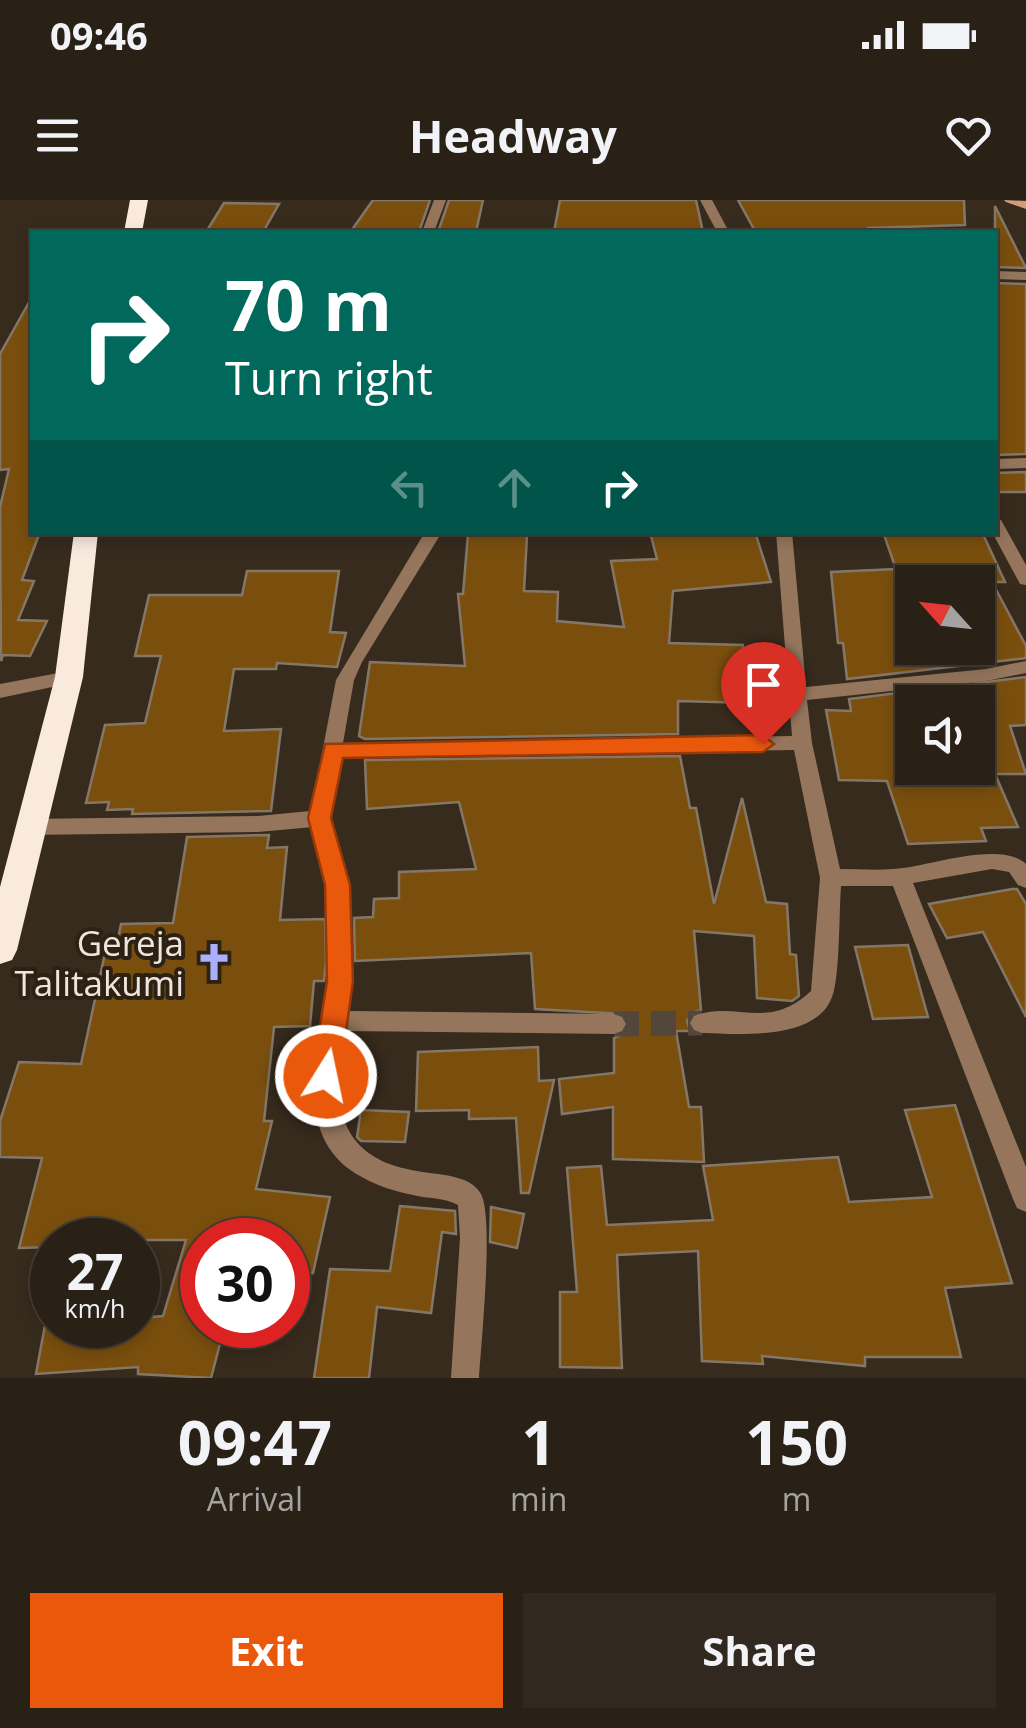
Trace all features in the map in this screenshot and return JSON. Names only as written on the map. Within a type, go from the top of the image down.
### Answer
[{"type":"highway","points":[[132,230],[139,200]]},
{"type":"highway","points":[[0,950],[6,888],[28,827],[69,678],[86,535]]},
{"type":"street","points":[[429,230],[440,200]]},
{"type":"street","points":[[706,200],[722,230]]},
{"type":"street","points":[[1010,200],[1026,204]]},
{"type":"street","points":[[998,276],[1026,276]]},
{"type":"street","points":[[998,464],[1026,463]]},
{"type":"street","points":[[998,529],[1026,580]]},
{"type":"street","points":[[432,535],[353,662],[346,680],[320,818],[338,885],[340,981],[324,1098],[328,1127],[357,1160],[411,1183],[460,1190],[470,1199],[473,1238],[465,1378]]},
{"type":"street","points":[[702,1024],[789,1023],[822,994],[831,878],[802,743],[784,535]]},
{"type":"street","points":[[797,694],[1026,668]]},
{"type":"street","points":[[0,690],[69,678]]},
{"type":"street","points":[[333,750],[802,743]]},
{"type":"street","points":[[28,827],[258,824],[320,818]]},
{"type":"street","points":[[831,878],[900,877],[992,861],[1015,865],[1026,879]]},
{"type":"street","points":[[900,877],[1026,1199]]},
{"type":"street","points":[[336,1021],[614,1024]]},
{"type":"building","points":[[373,200],[430,200],[420,230],[352,230]]},
{"type":"building","points":[[449,200],[483,200],[476,230],[439,230]]},
{"type":"building","points":[[560,200],[696,200],[703,230],[554,230]]},
{"type":"building","points":[[738,200],[964,200],[965,225],[754,230]]},
{"type":"building","points":[[224,203],[279,204],[264,230],[207,230]]},
{"type":"building","points":[[995,206],[1026,268],[998,267]]},
{"type":"building","points":[[998,283],[1026,284],[1026,454],[998,455]]},
{"type":"building","points":[[30,301],[30,535],[39,535],[22,580],[34,581],[18,620],[47,621],[30,656],[3,655],[1,661],[0,507],[9,469],[0,470],[0,354]]},
{"type":"building","points":[[1026,472],[1026,492],[998,492],[998,473]]},
{"type":"building","points":[[468,535],[527,536],[524,591],[558,592],[557,621],[624,627],[611,561],[657,559],[651,535],[756,535],[771,582],[673,591],[669,643],[743,645],[749,703],[678,701],[678,734],[365,739],[359,736],[370,662],[465,666],[458,594],[463,594]]},
{"type":"building","points":[[884,535],[983,535],[1005,582],[995,582],[995,565],[895,566]]},
{"type":"building","points":[[895,569],[895,665],[966,665],[847,679],[843,643],[838,643],[831,572]]},
{"type":"building","points":[[247,571],[339,571],[330,632],[346,633],[337,667],[277,663],[276,669],[234,669],[224,731],[281,729],[271,811],[132,814],[133,809],[107,810],[109,802],[86,803],[105,725],[145,723],[161,656],[135,656],[149,595],[242,595]]},
{"type":"building","points":[[995,588],[1026,646],[1026,658],[995,662]]},
{"type":"building","points":[[1026,677],[1026,725],[1010,726],[1026,774],[995,774],[995,685],[962,685]]},
{"type":"building","points":[[895,693],[895,785],[995,785],[995,774],[1018,827],[981,828],[986,841],[908,844],[887,781],[839,780],[826,710],[851,711],[849,699]]},
{"type":"building","points":[[680,756],[690,808],[696,808],[714,904],[742,798],[766,902],[787,904],[790,954],[796,955],[799,996],[792,1001],[757,998],[754,936],[694,931],[701,1010],[693,1012],[687,1021],[690,1031],[676,1031],[689,1107],[701,1107],[704,1162],[613,1159],[613,1107],[562,1114],[559,1079],[614,1073],[614,1038],[629,1026],[623,1014],[535,1009],[531,953],[355,961],[354,918],[373,917],[374,899],[399,898],[399,872],[476,869],[459,802],[367,809],[365,760]]},
{"type":"building","points":[[269,835],[267,848],[287,847],[280,920],[325,919],[324,981],[314,981],[310,1026],[274,1027],[264,1121],[272,1121],[256,1189],[330,1197],[313,1273],[310,1218],[180,1218],[180,1240],[160,1240],[160,1218],[30,1218],[30,1248],[19,1248],[42,1158],[0,1157],[0,1121],[19,1062],[81,1064],[107,944],[117,944],[121,924],[173,923],[187,837]]},
{"type":"building","points":[[1017,889],[1026,904],[1026,1017],[983,932],[947,938],[929,904]]},
{"type":"building","points":[[908,945],[928,1017],[873,1019],[855,947]]},
{"type":"building","points":[[538,1047],[539,1081],[554,1080],[529,1193],[521,1193],[516,1118],[469,1119],[469,1110],[416,1111],[418,1052]]},
{"type":"building","points":[[955,1105],[1012,1283],[945,1288],[961,1357],[865,1357],[865,1366],[762,1356],[763,1364],[702,1361],[698,1251],[617,1255],[622,1368],[560,1367],[560,1292],[577,1292],[567,1168],[601,1166],[607,1225],[713,1220],[703,1166],[838,1157],[849,1202],[932,1197],[905,1110]]},
{"type":"building","points":[[361,1110],[409,1112],[405,1142],[361,1141],[357,1137]]},
{"type":"building","points":[[400,1206],[455,1211],[456,1234],[442,1232],[431,1313],[377,1307],[369,1378],[314,1378],[330,1269],[390,1271]]},
{"type":"building","points":[[491,1207],[524,1214],[517,1248],[490,1242]]},
{"type":"building","points":[[180,1260],[180,1348],[219,1348],[211,1378],[138,1374],[138,1367],[36,1374],[41,1348],[160,1348],[163,1316]]},
{"type":"tunnel","points":[[614,1024],[702,1023]]},
{"type":"place","name":"Gereja Talitakumi","points":[[214,962]]},
{"type":"route","points":[[326,1076],[340,981],[338,885],[320,818],[333,750],[763,744]]}]
